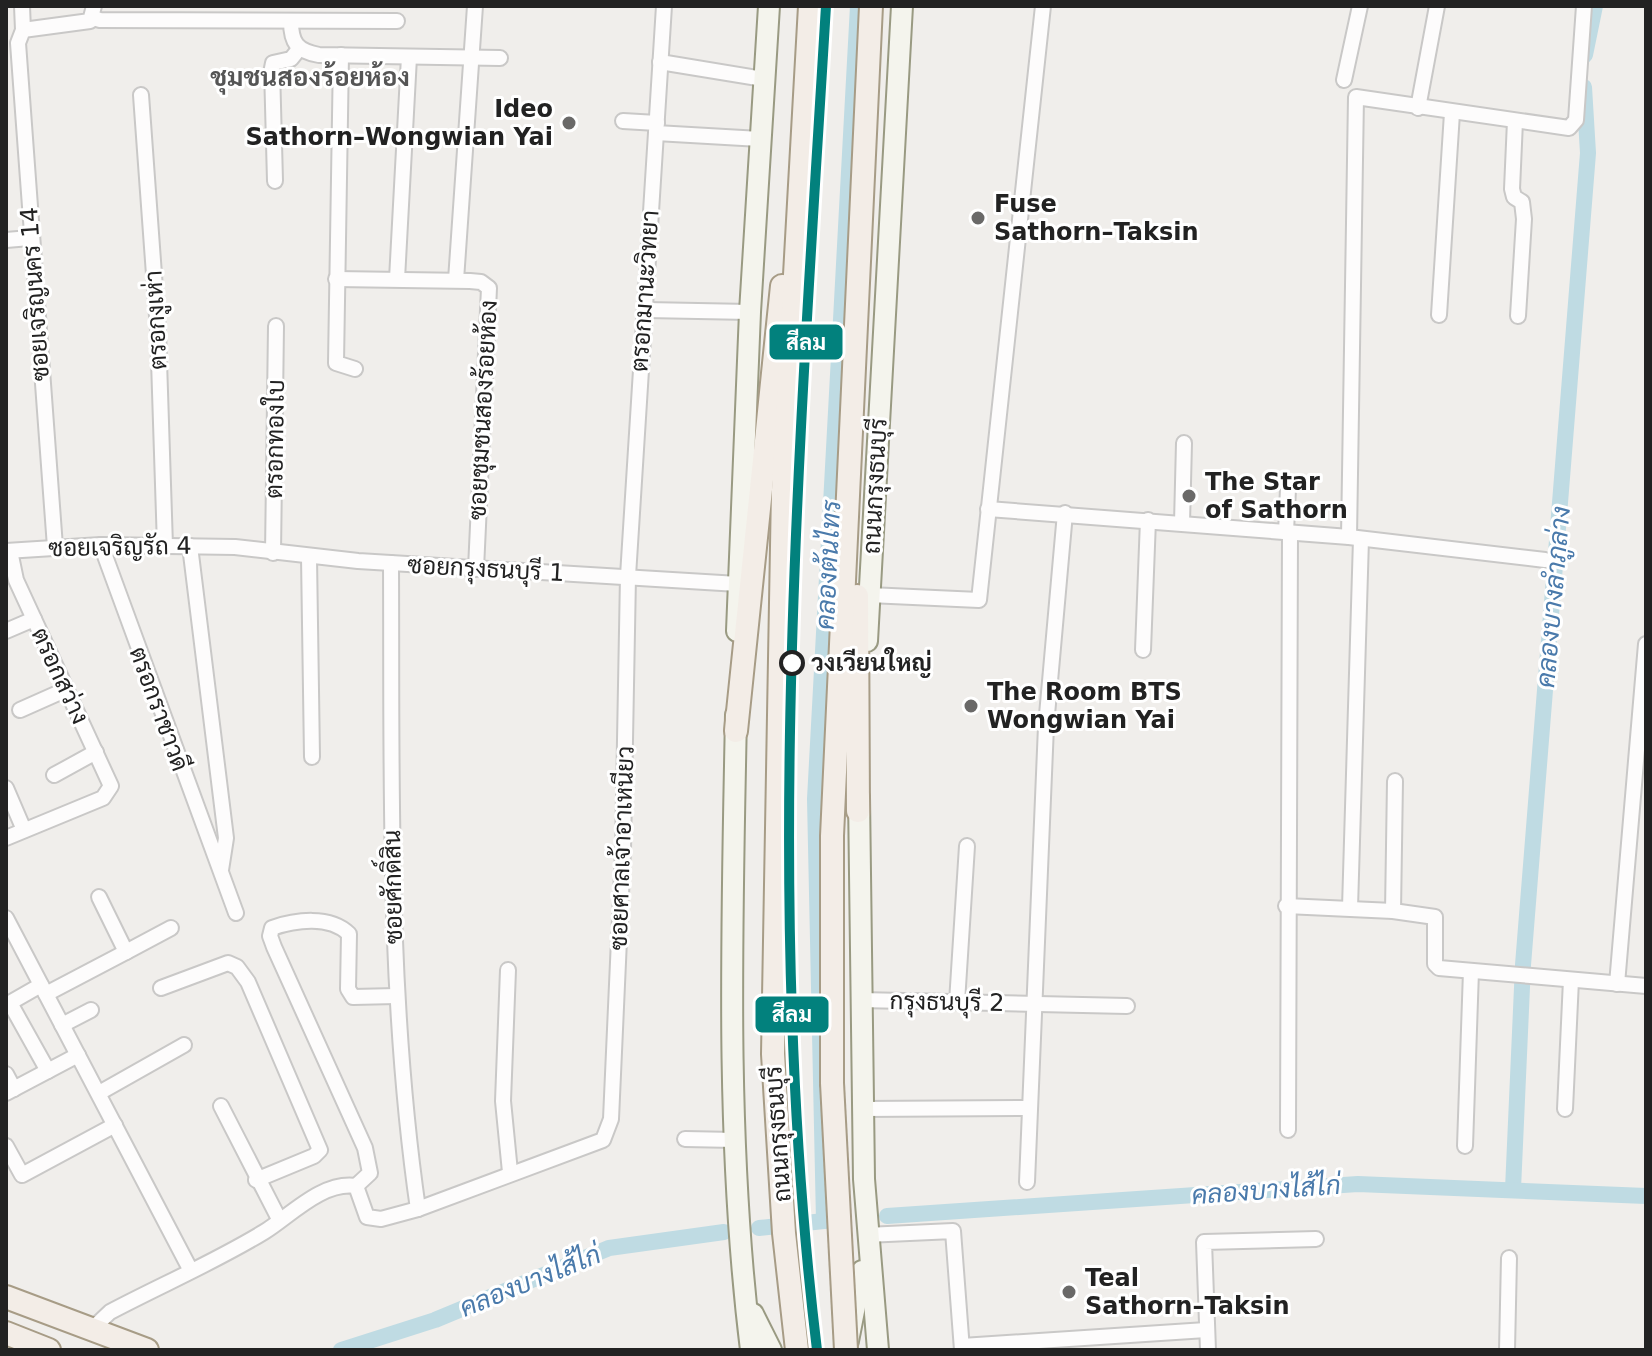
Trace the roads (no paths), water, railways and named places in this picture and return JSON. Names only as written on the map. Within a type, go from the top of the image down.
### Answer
[{"type":"main road","name":"ถนนกรุงธนบุรี","points":[[751,1350],[741,1275],[731,921],[738,584],[750,312],[769,6]]},
{"type":"main road","name":"ถนนกรุงธนบุรี","points":[[797,1350],[784,1233],[773,1054],[783,490],[810,6]]},
{"type":"main road","name":"ถนนกรุงธนบุรี","points":[[844,1350],[832,1083],[832,836],[871,6]]},
{"type":"main road","points":[[868,54],[877,6]]},
{"type":"main road","name":"ถนนกรุงธนบุรี","points":[[878,1350],[866,1235],[858,811],[902,6]]},
{"type":"main road","points":[[736,731],[774,338],[800,191]]},
{"type":"main road","points":[[852,399],[857,494],[858,811]]},
{"type":"main road","points":[[844,1350],[856,1313],[866,1235]]},
{"type":"main road","points":[[741,1275],[758,1328],[771,1350]]},
{"type":"main road","points":[[6,1297],[147,1350]]},
{"type":"main road","points":[[8,1338],[49,1350]]},
{"type":"street","name":"ซอยเจริญนคร 14","points":[[22,6],[16,35],[55,547]]},
{"type":"street","name":"ซอยชุมชนสองร้อยห้อง","points":[[456,280],[475,6]]},
{"type":"street","name":"ตรอกมานะวิทยา","points":[[628,576],[664,6]]},
{"type":"street","points":[[869,595],[978,602],[1043,6]]},
{"type":"street","points":[[1344,80],[1360,6]]},
{"type":"street","points":[[1418,108],[1437,6]]},
{"type":"street","points":[[1350,908],[1356,97],[1569,128],[1576,120],[1584,6]]},
{"type":"street","points":[[16,35],[81,23],[94,12],[242,13],[291,21],[329,13],[380,13],[397,21]]},
{"type":"street","points":[[291,21],[291,33],[299,49],[319,55],[500,58]]},
{"type":"street","points":[[275,181],[272,68],[273,63],[291,59],[299,49]]},
{"type":"street","points":[[341,55],[336,363],[355,369]]},
{"type":"street","points":[[397,279],[409,57]]},
{"type":"street","points":[[660,62],[764,79]]},
{"type":"street","name":"ตรอกงูเห่า","points":[[141,95],[158,330],[165,546]]},
{"type":"street","points":[[1439,315],[1452,113]]},
{"type":"street","points":[[1515,121],[1512,189],[1514,197],[1522,202],[1524,219],[1518,316]]},
{"type":"street","points":[[629,127],[760,139]]},
{"type":"street","points":[[6,240],[30,238]]},
{"type":"street","name":"ซอยชุมชนสองร้อยห้อง","points":[[336,279],[456,280],[481,282],[489,288],[476,569]]},
{"type":"street","points":[[646,310],[750,312]]},
{"type":"street","name":"ตรอกทองใบ","points":[[273,553],[276,326]]},
{"type":"street","points":[[1182,523],[1184,443]]},
{"type":"street","points":[[1288,489],[1288,1130]]},
{"type":"street","points":[[988,509],[1355,538],[1545,560]]},
{"type":"street","points":[[1027,1182],[1046,726],[1065,513]]},
{"type":"street","points":[[1143,650],[1148,520]]},
{"type":"street","name":"ซอยเจริญรัถ 4","points":[[8,551],[101,545],[235,547]]},
{"type":"street","name":"ตรอกราชาวดี","points":[[101,545],[207,841],[236,913]]},
{"type":"street","name":"ตรอกราชาวดี","points":[[190,546],[226,838],[221,870]]},
{"type":"street","name":"ซอยกรุงธนบุรี 1","points":[[235,547],[309,557],[738,584]]},
{"type":"street","name":"ตรอกสว่าง","points":[[8,551],[16,580],[65,690],[110,778],[111,786],[103,798],[24,830]]},
{"type":"street","points":[[309,557],[312,757]]},
{"type":"street","name":"ซอยศักดิ์สิน","points":[[391,563],[393,940],[408,1137],[418,1209]]},
{"type":"street","name":"ซอยศาลเจ้าอาเหนียว","points":[[510,1172],[598,1144],[603,1140],[611,1119],[623,850],[628,576]]},
{"type":"street","points":[[6,631],[34,619]]},
{"type":"street","points":[[1617,984],[1646,644]]},
{"type":"street","points":[[20,710],[65,690]]},
{"type":"street","points":[[54,775],[96,752]]},
{"type":"street","points":[[1393,911],[1395,781]]},
{"type":"street","points":[[6,788],[24,830],[6,838]]},
{"type":"street","points":[[957,1002],[967,846]]},
{"type":"street","points":[[99,897],[126,952]]},
{"type":"street","points":[[1286,906],[1393,911],[1435,917],[1436,967],[1646,986]]},
{"type":"street","points":[[6,918],[190,1269]]},
{"type":"street","points":[[92,1329],[110,1312],[267,1231],[279,1219],[343,1185],[356,1186],[370,1173],[365,1148],[274,947],[272,928],[312,921],[342,926],[349,934],[348,989],[353,997],[396,996]]},
{"type":"street","points":[[48,1071],[8,1004],[126,952],[171,928]]},
{"type":"street","points":[[161,988],[228,963],[237,967],[248,982],[320,1150],[314,1156],[256,1180]]},
{"type":"street","points":[[356,1186],[367,1217],[381,1219],[418,1209],[510,1172],[503,1101],[508,970]]},
{"type":"street","points":[[1465,1146],[1471,971]]},
{"type":"street","points":[[1565,1109],[1571,980]]},
{"type":"street","name":"กรุงธนบุรี 2","points":[[860,1000],[1127,1006]]},
{"type":"street","points":[[62,1025],[91,1010]]},
{"type":"street","points":[[99,1093],[184,1045]]},
{"type":"street","points":[[6,1074],[10,1091],[78,1055]]},
{"type":"street","points":[[221,1106],[256,1180],[279,1219]]},
{"type":"street","points":[[862,1109],[1029,1108]]},
{"type":"street","points":[[6,1146],[22,1175],[115,1125]]},
{"type":"street","points":[[685,1139],[735,1140]]},
{"type":"street","points":[[866,1235],[953,1231],[962,1348],[1206,1330]]},
{"type":"street","points":[[1208,1350],[1204,1242],[1316,1239]]},
{"type":"street","points":[[1507,1350],[1509,1258]]},
{"type":"waterway","name":"คลองต้นไทร","points":[[824,1221],[815,799],[858,6]]},
{"type":"waterway","name":"คลองบางลำภูล่าง","points":[[1585,55],[1595,6]]},
{"type":"waterway","name":"คลองบางลำภูล่าง","points":[[1513,1189],[1523,965],[1588,153],[1584,87]]},
{"type":"waterway","name":"คลองบางไส้ไก่","points":[[887,1216],[1358,1184],[1646,1196]]},
{"type":"waterway","name":"คลองบางไส้ไก่","points":[[759,1228],[833,1220]]},
{"type":"waterway","name":"คลองบางไส้ไก่","points":[[341,1350],[435,1320],[609,1248],[724,1232]]},
{"type":"place","name":"Ideo Sathorn–Wongwian Yai","points":[[569,123]]},
{"type":"place","name":"Fuse Sathorn–Taksin","points":[[978,218]]},
{"type":"place","name":"The Star of Sathorn","points":[[1189,496]]},
{"type":"place","name":"วงเวียนใหญ่","points":[[792,663]]},
{"type":"place","name":"The Room BTS Wongwian Yai","points":[[971,706]]},
{"type":"place","name":"Teal Sathorn–Taksin","points":[[1069,1292]]},
{"type":"district","name":"ชุมชนสองร้อยห้อง","points":[[310,77]]}]
